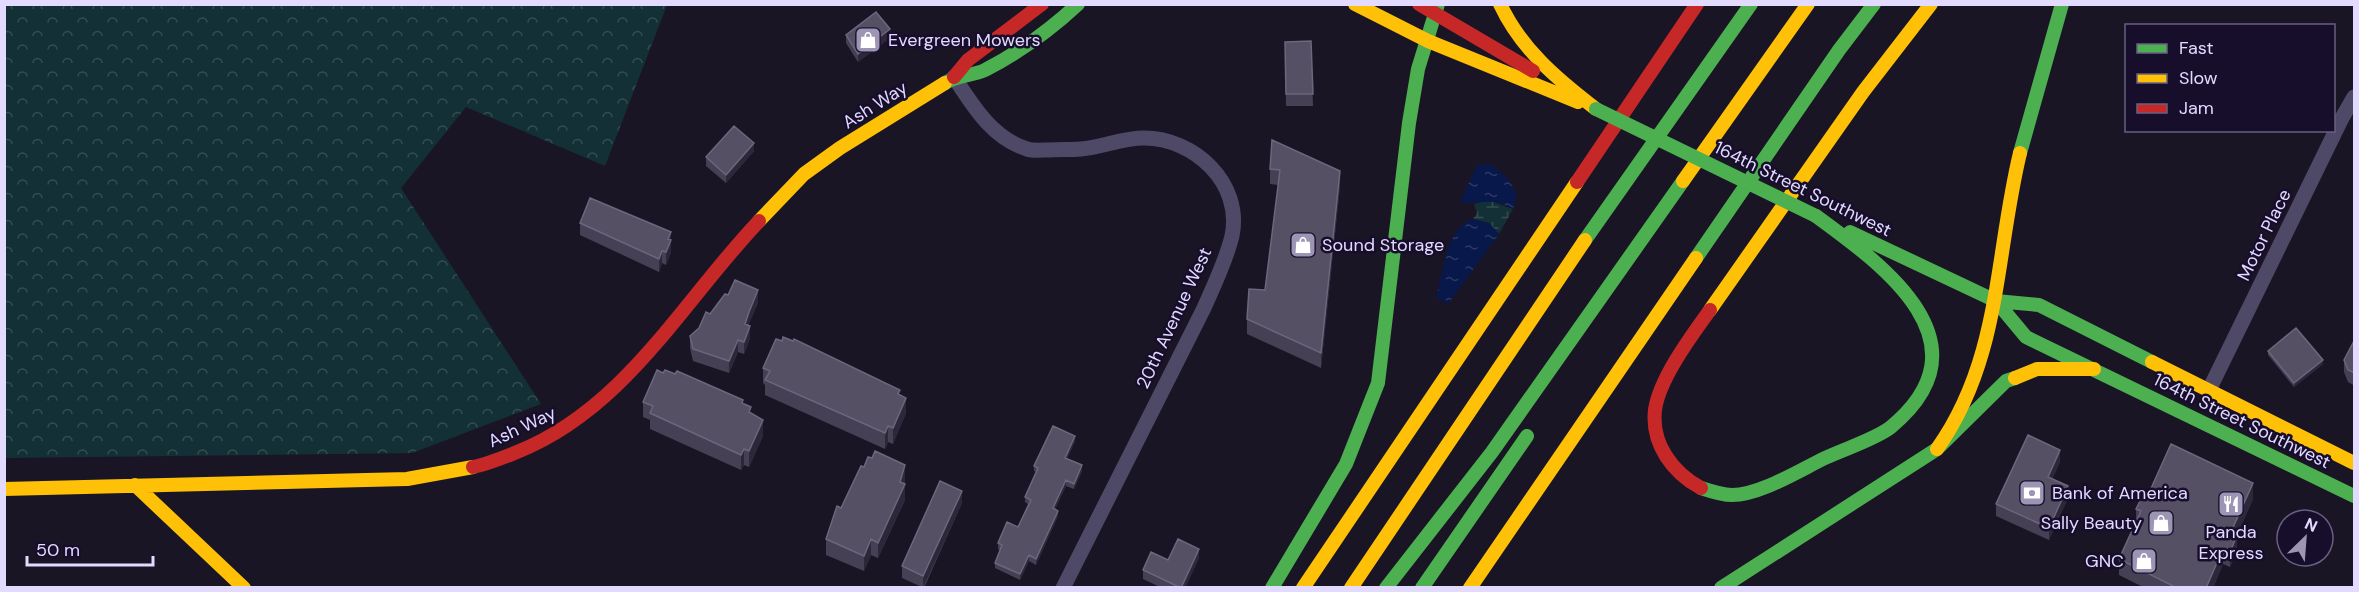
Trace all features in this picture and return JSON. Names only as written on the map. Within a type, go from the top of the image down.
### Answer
[{"type":"main road","name":"Ash Way","points":[[4,489],[407,480],[484,465],[540,443],[577,421],[626,379],[747,234],[804,174],[840,148],[954,77],[968,60],[1042,4]]},
{"type":"main road","name":"Ash Way","points":[[954,77],[983,71],[1060,21],[1078,4]]},
{"type":"main road","name":"164th Street Southwest","points":[[1355,4],[1428,40],[1596,109],[1996,301],[2039,305],[2355,463]]},
{"type":"main road","name":"164th Street Southwest","points":[[1419,4],[1437,9],[1596,109]]},
{"type":"main road","points":[[1500,4],[1511,26],[1538,60],[1596,109]]},
{"type":"main road","points":[[1302,588],[1697,4]]},
{"type":"main road","points":[[1351,588],[1579,249],[1751,4]]},
{"type":"main road","points":[[1386,588],[1492,452],[1808,4]]},
{"type":"main road","points":[[1791,53],[1824,4]]},
{"type":"main road","points":[[1470,588],[1839,50],[1874,4]]},
{"type":"main road","points":[[1816,216],[1860,248],[1912,296],[1927,322],[1932,340],[1932,363],[1925,388],[1907,414],[1890,428],[1764,487],[1733,495],[1701,489],[1687,481],[1664,456],[1655,425],[1659,394],[1693,334],[1849,111],[1931,4]]},
{"type":"main road","points":[[1937,449],[1955,426],[1988,341],[1996,301],[2005,221],[2035,95],[2062,4]]},
{"type":"main road","points":[[1272,588],[1351,458],[1367,422],[1375,393],[1409,123],[1418,69],[1437,9]]},
{"type":"main road","points":[[1704,180],[1724,150]]},
{"type":"main road","name":"164th Street Southwest","points":[[1996,301],[2026,337],[2355,496]]},
{"type":"main road","points":[[1721,588],[1937,449],[2006,381],[2037,369],[2094,369]]},
{"type":"main road","points":[[1422,588],[1536,423]]},
{"type":"main road","points":[[135,485],[244,588]]},
{"type":"street","name":"20th Avenue West","points":[[954,77],[977,112],[1001,137],[1028,150],[1080,149],[1143,138],[1171,141],[1193,150],[1210,164],[1225,189],[1233,213],[1232,234],[1216,281],[1063,588]]},
{"type":"street","name":"Motor Place","points":[[2209,390],[2342,118],[2355,97]]},
{"type":"green space","points":[[4,5],[667,5],[605,166],[466,107],[401,188],[541,404],[412,453],[5,458]]},
{"type":"green space","points":[[1488,200],[1513,209],[1499,234],[1489,223],[1473,219],[1477,213],[1474,204]]},
{"type":"water","points":[[1491,164],[1508,179],[1517,194],[1513,209],[1492,202],[1460,202],[1477,165]]},
{"type":"water","points":[[1473,219],[1489,223],[1499,234],[1448,304],[1436,298],[1447,252],[1457,231]]},
{"type":"building","name":"Evergreen Mowers","points":[[876,12],[890,29],[858,54],[846,35]]},
{"type":"building","points":[[1311,41],[1313,94],[1286,94],[1285,42]]},
{"type":"building","points":[[734,126],[754,143],[726,175],[706,157]]},
{"type":"building","name":"Sound Storage","points":[[1272,140],[1340,171],[1321,353],[1247,319],[1249,289],[1265,290],[1280,170],[1270,169]]},
{"type":"building","points":[[590,198],[671,232],[668,239],[671,240],[666,252],[662,251],[659,259],[580,223]]},
{"type":"building","points":[[735,280],[758,290],[745,324],[750,326],[744,342],[738,340],[729,361],[693,349],[690,336],[699,328],[706,312],[710,314],[725,294],[728,295]]},
{"type":"building","points":[[2296,328],[2323,360],[2294,383],[2268,351]]},
{"type":"building","points":[[783,337],[793,341],[794,339],[900,390],[898,394],[906,398],[893,428],[888,426],[885,433],[765,380],[770,371],[763,368],[776,339],[782,341]]},
{"type":"building","points":[[2355,339],[2355,373],[2348,370],[2344,360]]},
{"type":"building","points":[[657,370],[675,374],[677,371],[743,400],[742,403],[751,407],[749,412],[763,420],[749,451],[744,449],[741,455],[650,413],[653,406],[643,402]]},
{"type":"building","points":[[1053,426],[1075,436],[1065,458],[1082,465],[1074,484],[1066,480],[1053,508],[1058,511],[1036,559],[1029,555],[1020,574],[995,563],[1002,545],[998,543],[1007,522],[1018,527],[1031,500],[1025,497],[1038,468],[1034,466]]},
{"type":"building","name":"Bank of America","points":[[2028,435],[2060,450],[2048,477],[2068,486],[2049,528],[1996,504]]},
{"type":"building","points":[[2171,444],[2253,483],[2231,532],[2237,535],[2230,552],[2223,549],[2206,588],[2177,588],[2119,559],[2141,511],[2136,509],[2144,493],[2148,495]]},
{"type":"building","points":[[875,451],[905,465],[900,482],[905,484],[878,543],[871,539],[864,556],[826,539],[837,506],[841,508],[861,466],[864,467],[868,457],[872,458]]},
{"type":"building","points":[[940,481],[962,491],[923,576],[902,566]]},
{"type":"building","points":[[1178,539],[1199,549],[1181,588],[1143,570],[1151,552],[1168,560]]},
{"type":"traffic: fast","points":[[945,83],[985,70],[1010,56],[1078,4]]},
{"type":"traffic: fast","points":[[1272,588],[1346,464],[1378,383],[1409,123],[1418,69],[1438,4]]},
{"type":"traffic: fast","points":[[1585,240],[1751,4]]},
{"type":"traffic: fast","points":[[1696,258],[1839,50],[1874,4]]},
{"type":"traffic: fast","points":[[2020,153],[2062,4]]},
{"type":"traffic: fast","points":[[1596,109],[1816,216]]},
{"type":"traffic: fast","points":[[1386,588],[1492,452],[1683,181]]},
{"type":"traffic: fast","points":[[1701,488],[1732,495],[1755,491],[1767,486],[1885,431],[1919,396],[1931,366],[1930,337],[1917,310],[1897,283],[1871,259],[1816,216]]},
{"type":"traffic: fast","points":[[1850,232],[1996,301],[2039,305],[2152,362]]},
{"type":"traffic: fast","points":[[1996,301],[2026,337],[2354,496]]},
{"type":"traffic: fast","points":[[1721,588],[1937,449],[2006,381],[2015,378]]},
{"type":"traffic: fast","points":[[1422,588],[1527,436]]},
{"type":"traffic: slow","points":[[1355,4],[1428,41],[1578,102]]},
{"type":"traffic: slow","points":[[1500,4],[1529,49],[1554,74],[1596,109]]},
{"type":"traffic: slow","points":[[1683,181],[1808,4]]},
{"type":"traffic: slow","points":[[1710,310],[1863,92],[1931,4]]},
{"type":"traffic: slow","points":[[759,221],[804,174],[840,148],[945,83]]},
{"type":"traffic: slow","points":[[1937,449],[1958,415],[1985,343],[2020,153]]},
{"type":"traffic: slow","points":[[1303,588],[1577,182]]},
{"type":"traffic: slow","points":[[1351,588],[1585,240]]},
{"type":"traffic: slow","points":[[1470,588],[1696,258]]},
{"type":"traffic: slow","points":[[2152,362],[2354,463]]},
{"type":"traffic: slow","points":[[2015,378],[2037,369],[2094,369]]},
{"type":"traffic: slow","points":[[4,489],[407,479],[473,467]]},
{"type":"traffic: slow","points":[[135,485],[244,588]]},
{"type":"traffic: jam","points":[[954,77],[968,60],[1042,4]]},
{"type":"traffic: jam","points":[[1419,4],[1533,71]]},
{"type":"traffic: jam","points":[[1577,182],[1697,4]]},
{"type":"traffic: jam","points":[[473,467],[517,452],[555,433],[590,409],[650,351],[759,221]]},
{"type":"traffic: jam","points":[[1701,488],[1673,466],[1660,446],[1655,410],[1669,371],[1710,310]]},
{"type":"place","name":"Evergreen Mowers","points":[[868,40]]},
{"type":"place","name":"Sound Storage","points":[[1303,245]]},
{"type":"place","name":"Bank of America","points":[[2032,493]]},
{"type":"place","name":"Panda Express","points":[[2231,504]]},
{"type":"place","name":"Sally Beauty","points":[[2161,523]]},
{"type":"place","name":"GNC","points":[[2144,561]]}]
